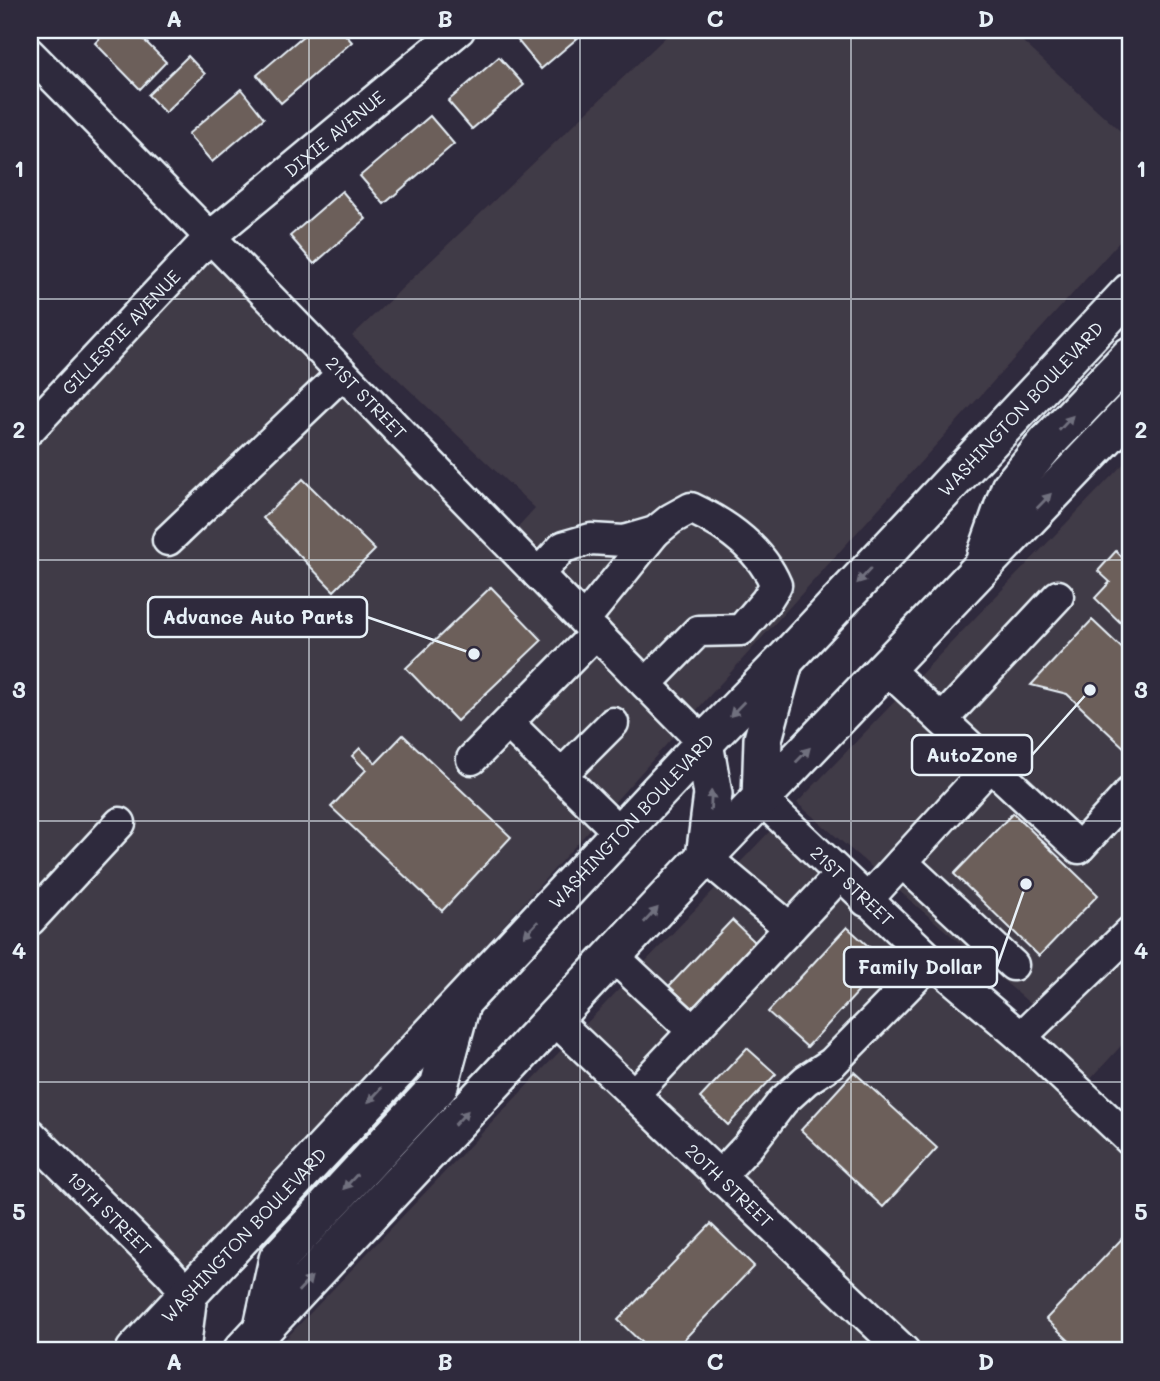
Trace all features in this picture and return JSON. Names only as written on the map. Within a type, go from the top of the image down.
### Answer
[{"type":"main road","name":"WASHINGTON BOULEVARD","points":[[135,1351],[1130,292]]},
{"type":"main road","points":[[984,564],[1010,488],[1046,444],[1130,356]]},
{"type":"main road","points":[[252,1340],[705,857],[1130,412]]},
{"type":"main road","points":[[761,799],[763,739],[784,660]]},
{"type":"main road","points":[[704,743],[713,794],[705,857]]},
{"type":"main road","points":[[252,1340],[278,1259],[439,1086],[461,1004]]},
{"type":"main road","points":[[181,1351],[188,1294]]},
{"type":"street","name":"DIXIE AVENUE","points":[[211,236],[459,30]]},
{"type":"street","name":"21ST STREET","points":[[30,54],[211,236],[342,374],[704,743]]},
{"type":"street","name":"GILLESPIE AVENUE","points":[[30,429],[211,236]]},
{"type":"street","points":[[168,540],[342,374]]},
{"type":"street","points":[[472,759],[508,723],[590,627],[655,532],[691,508],[719,521],[768,566],[776,585],[741,630],[698,631],[646,684]]},
{"type":"street","points":[[538,574],[564,547],[592,539],[624,541],[655,532]]},
{"type":"street","points":[[942,720],[1058,596]]},
{"type":"street","points":[[886,668],[1079,848],[1130,792]]},
{"type":"street","points":[[508,723],[620,833]]},
{"type":"street","points":[[561,775],[613,723]]},
{"type":"street","points":[[866,901],[990,766]]},
{"type":"street","name":"21ST STREET","points":[[761,799],[866,901],[1021,1037],[1130,1140]]},
{"type":"street","points":[[30,920],[120,823]]},
{"type":"street","points":[[705,857],[790,928]]},
{"type":"street","points":[[902,862],[1013,965]]},
{"type":"street","points":[[635,1094],[840,875]]},
{"type":"street","points":[[1021,1037],[1130,932]]},
{"type":"street","points":[[614,957],[694,1031]]},
{"type":"street","points":[[719,1177],[749,1145],[783,1101],[806,1080],[832,1063],[932,961]]},
{"type":"street","name":"20TH STREET","points":[[555,1019],[904,1351]]},
{"type":"street","name":"19TH STREET","points":[[30,1134],[188,1294]]},
{"type":"shaded area","points":[[673,30],[1010,30],[1130,140],[1130,230],[694,713],[515,530],[535,508],[352,336]]},
{"type":"shaded area","points":[[211,256],[332,384],[675,735],[365,1079],[187,1271],[30,1114],[30,450]]},
{"type":"shaded area","points":[[1130,457],[1130,914],[1034,1007],[797,803]]},
{"type":"shaded area","points":[[771,830],[924,973],[1011,1047],[1130,949],[1130,1036],[1088,1082],[1130,1122],[1130,1351],[925,1351],[584,1026]]},
{"type":"shaded area","points":[[564,1047],[709,1187],[883,1351],[274,1351]]},
{"type":"shaded area","points":[[30,1154],[167,1292],[112,1351],[30,1351]]},
{"type":"building","points":[[108,30],[134,30],[166,62],[140,89],[95,43]]},
{"type":"building","points":[[310,30],[341,30],[352,42],[281,103],[257,75]]},
{"type":"building","points":[[531,30],[587,30],[541,69],[518,41]]},
{"type":"building","points":[[188,56],[205,74],[165,113],[148,95]]},
{"type":"building","points":[[499,57],[524,85],[472,129],[448,101]]},
{"type":"building","points":[[241,89],[264,118],[212,162],[188,134]]},
{"type":"building","points":[[430,116],[454,144],[384,204],[360,176]]},
{"type":"building","points":[[342,191],[366,219],[314,264],[290,236]]},
{"type":"building","points":[[303,479],[375,550],[334,591],[263,518]]},
{"type":"building","points":[[1116,551],[1130,565],[1130,632],[1095,598],[1110,582],[1098,571]]},
{"type":"building","points":[[491,587],[542,640],[457,721],[406,668]]},
{"type":"building","points":[[1092,620],[1130,656],[1130,753],[1067,694],[1031,685]]},
{"type":"building","points":[[403,735],[511,837],[442,911],[331,807],[366,770],[352,756],[360,748],[376,763]]},
{"type":"building","points":[[1013,813],[1098,895],[1039,956],[954,874]]},
{"type":"building","points":[[732,920],[755,942],[693,1008],[669,986]]},
{"type":"building","points":[[847,927],[886,962],[807,1047],[768,1012]]},
{"type":"building","points":[[747,1048],[776,1074],[728,1125],[700,1098]]},
{"type":"building","points":[[854,1072],[937,1148],[883,1207],[801,1130]]},
{"type":"building","points":[[711,1224],[754,1266],[673,1351],[650,1351],[618,1320]]},
{"type":"building","points":[[1130,1230],[1130,1343],[1122,1351],[1080,1351],[1046,1319]]},
{"type":"place","name":"Advance Auto Parts","points":[[474,654]]},
{"type":"place","name":"AutoZone","points":[[1090,690]]},
{"type":"place","name":"Family Dollar","points":[[1026,884]]}]
